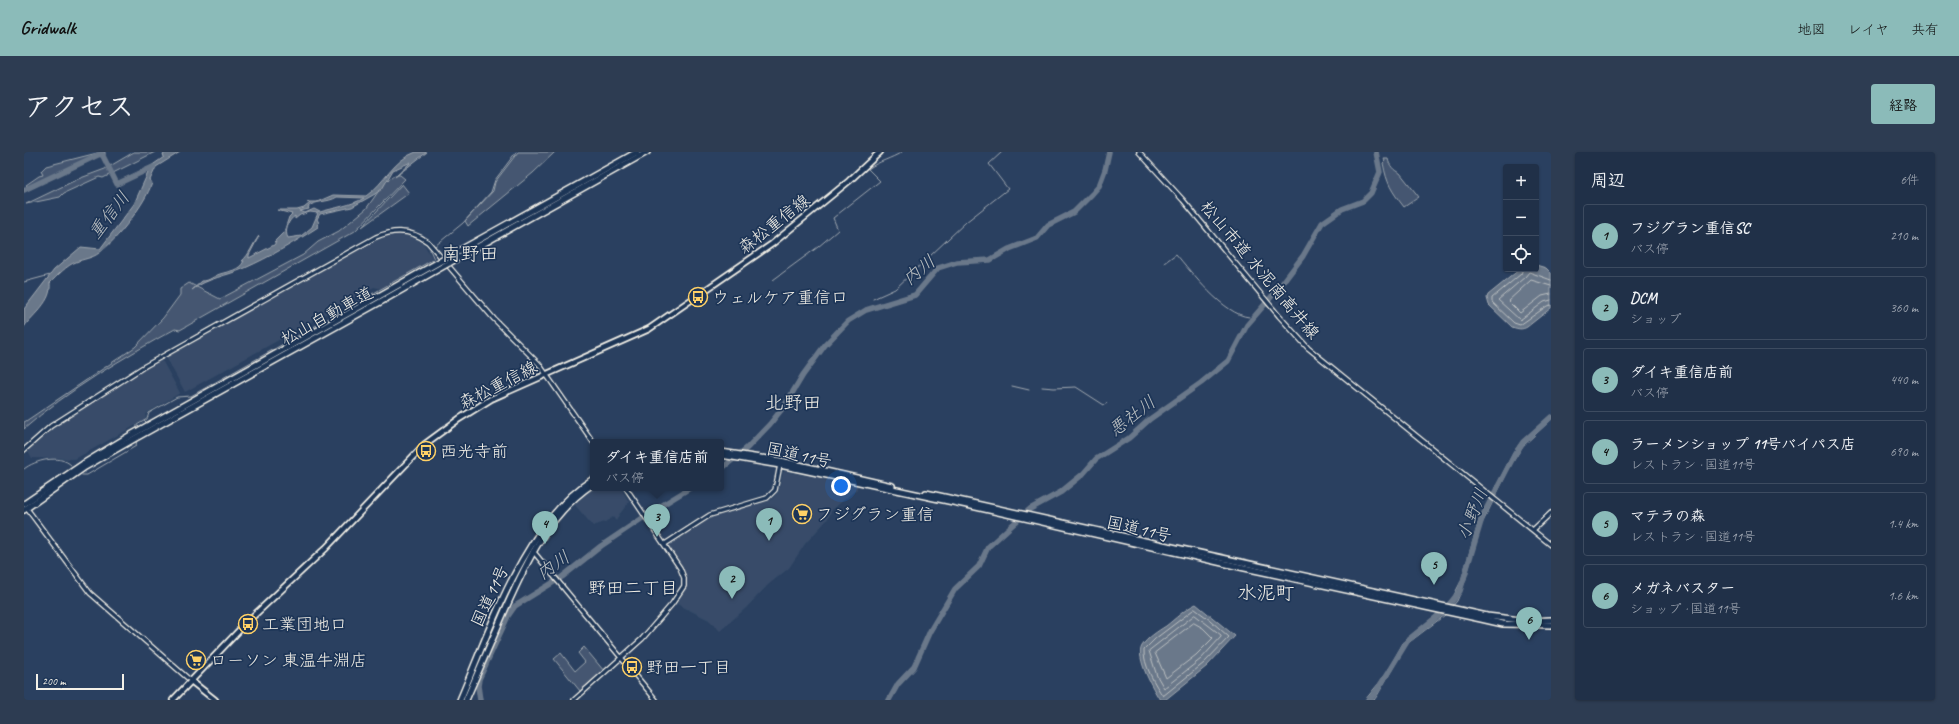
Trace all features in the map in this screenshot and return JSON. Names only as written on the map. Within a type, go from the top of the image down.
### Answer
[{"type":"highway","name":"松山自動車道","points":[[583,185],[636,152]]},
{"type":"highway","name":"松山自動車道","points":[[24,504],[77,467],[583,185],[647,152]]},
{"type":"highway","name":"松山自動車道","points":[[26,510],[85,468],[133,437]]},
{"type":"highway","name":"国道11号","points":[[724,452],[1020,515],[1442,608],[1504,624],[1551,625]]},
{"type":"highway","name":"国道11号","points":[[724,455],[751,457],[780,465],[1020,515]]},
{"type":"highway","name":"国道11号","points":[[460,700],[514,577],[556,512],[573,494],[590,481]]},
{"type":"highway","name":"国道11号","points":[[466,700],[531,549],[558,515],[590,486]]},
{"type":"highway","name":"国道11号","points":[[1459,612],[1508,619],[1551,620]]},
{"type":"main road","name":"森松重信線","points":[[173,700],[249,620],[326,548],[425,444],[459,419],[491,399],[634,337],[689,303],[772,244],[850,181],[880,152]]},
{"type":"main road","points":[[191,681],[215,700]]},
{"type":"street","name":"松山市道 水泥南高井線","points":[[1139,152],[1183,200],[1308,348],[1534,529],[1551,545]]},
{"type":"street","points":[[24,450],[51,426],[145,366],[376,237],[395,231],[404,231],[417,235],[428,242],[494,319],[530,354],[546,374],[591,439]]},
{"type":"street","points":[[665,544],[710,516],[767,498],[775,490],[780,465]]},
{"type":"street","points":[[574,700],[642,639],[660,620],[684,586],[682,572],[665,544],[628,491]]},
{"type":"street","points":[[26,510],[90,593],[191,681]]},
{"type":"street","points":[[1534,529],[1551,513]]},
{"type":"street","points":[[531,549],[622,657],[656,700]]},
{"type":"shaded area","points":[[105,152],[105,155],[98,154],[28,187],[26,185],[43,175],[41,171],[46,166]]},
{"type":"shaded area","points":[[134,152],[155,152],[103,178],[99,177],[64,193],[60,197],[26,204],[78,179],[105,169]]},
{"type":"shaded area","points":[[518,152],[555,152],[533,173],[468,226],[465,221],[493,191],[495,182]]},
{"type":"shaded area","points":[[1384,159],[1388,159],[1392,168],[1400,173],[1419,197],[1404,207],[1388,182],[1383,163],[1385,161]]},
{"type":"shaded area","points":[[395,175],[400,175],[405,179],[355,231],[180,330],[175,329],[136,351],[77,388],[24,429],[24,422],[135,347],[163,318],[180,295],[180,289],[189,283],[220,299],[303,255],[318,242],[339,231],[366,209],[385,182]]},
{"type":"shaded area","points":[[402,184],[409,193],[362,227]]},
{"type":"shaded area","points":[[390,234],[402,234],[417,239],[423,243],[433,259],[382,289],[374,287],[185,392],[167,359],[168,356],[364,246]]},
{"type":"shaded area","points":[[158,360],[163,362],[180,393],[147,413],[145,420],[75,459],[32,458],[27,449],[52,427]]},
{"type":"shaded area","points":[[1551,415],[1551,420],[1523,446],[1511,465],[1480,528],[1465,582],[1457,601],[1445,615],[1407,644],[1374,700],[1365,700],[1383,678],[1403,643],[1437,614],[1453,597],[1461,581],[1479,520],[1513,453],[1520,443]]},
{"type":"shaded area","points":[[785,471],[857,486],[857,489],[832,510],[827,520],[805,544],[789,568],[768,585],[746,608],[720,631],[709,620],[677,604],[686,587],[686,576],[668,545],[716,515],[772,499],[778,492],[783,472]]},
{"type":"shaded area","points":[[590,491],[623,491],[629,502],[616,521],[613,517],[605,522],[593,526],[574,504]]},
{"type":"shaded area","points":[[584,647],[604,671],[580,691],[554,659],[561,653],[575,671],[585,662],[578,653]]},
{"type":"water","points":[[167,152],[180,152],[156,167],[150,180],[152,183],[148,192],[137,211],[122,231],[99,253],[73,263],[56,277],[50,283],[48,296],[42,307],[24,327],[24,309],[54,270],[81,247],[100,249],[134,204],[151,166],[164,157],[163,154]]},
{"type":"water","points":[[416,152],[427,152],[395,177],[411,162],[393,170],[382,189],[375,194],[352,207],[320,214],[317,219],[319,223],[317,225],[318,227],[291,244],[254,264],[204,283],[192,290],[202,281],[239,267],[259,236],[249,255],[249,258],[274,245],[276,242],[274,242],[284,232],[289,217],[292,214],[277,210],[297,210],[304,208],[310,203],[307,202],[317,202],[333,195],[366,196],[379,185],[401,160]],"holes":[[[337,197],[364,198],[320,212],[314,209],[305,213],[300,211],[309,209],[308,207],[314,203]],[[310,212],[318,213],[312,227],[301,236],[288,238],[286,232],[290,220],[295,216],[295,219],[300,215]]]},
{"type":"water","points":[[1539,266],[1546,268],[1551,273],[1551,308],[1525,328],[1520,329],[1512,327],[1489,305],[1487,298],[1488,295],[1516,272],[1539,272]]},
{"type":"water","points":[[1196,604],[1235,636],[1207,666],[1165,700],[1160,700],[1149,681],[1140,651],[1147,640],[1184,611]]},
{"type":"waterway","points":[[435,246],[463,223],[491,192],[495,180],[516,152]]},
{"type":"waterway","points":[[773,280],[818,247],[838,230],[833,218],[880,181],[868,169],[902,152]]},
{"type":"waterway","points":[[873,299],[895,289],[966,222],[1008,189],[989,164],[1002,152]]},
{"type":"waterway","name":"内川","points":[[724,467],[747,448],[770,424],[785,405],[803,375],[825,345],[848,321],[866,310],[915,295],[938,268],[957,262],[990,260],[1009,249],[1037,238],[1048,225],[1074,212],[1099,186],[1105,170],[1109,152]]},
{"type":"waterway","name":"悪社川","points":[[889,700],[898,684],[914,667],[930,631],[955,589],[979,566],[988,547],[1030,509],[1061,492],[1083,474],[1096,459],[1129,438],[1150,419],[1201,383],[1228,361],[1247,325],[1278,289],[1303,256],[1322,223],[1342,209],[1363,201],[1371,193],[1380,172],[1376,152]]},
{"type":"waterway","name":"重信川","points":[[24,190],[100,154],[103,156],[117,184],[153,167]]},
{"type":"waterway","points":[[137,428],[137,425],[147,419],[149,413],[177,397],[191,396],[434,259],[430,250]]},
{"type":"waterway","points":[[1164,263],[1176,254],[1209,292],[1219,301],[1229,309],[1249,317]]},
{"type":"waterway","points":[[24,282],[50,275]]},
{"type":"waterway","points":[[1012,386],[1029,390]]},
{"type":"waterway","points":[[1042,387],[1076,387],[1104,405],[1107,403]]},
{"type":"waterway","name":"小野川","points":[[1369,700],[1376,692],[1408,640],[1444,611],[1460,591],[1483,515],[1515,454],[1523,442],[1551,417]]},
{"type":"waterway","points":[[82,475],[87,475],[136,446],[137,439]]},
{"type":"waterway","points":[[24,469],[34,463],[54,459],[61,460],[71,465]]},
{"type":"waterway","name":"内川","points":[[480,700],[478,686],[479,679],[508,616],[515,606],[562,577],[601,546],[685,491]]},
{"type":"place","name":"ウェルケア重信口","points":[[698,297]]},
{"type":"place","name":"西光寺前","points":[[426,451]]},
{"type":"place","name":"フジグラン重信","points":[[802,514]]},
{"type":"place","name":"ダイキ重信店前","points":[[657,537]]},
{"type":"place","name":"フジグラン重信SC","points":[[769,541]]},
{"type":"place","name":"ラーメンショップ 11号バイパス店","points":[[545,544]]},
{"type":"place","name":"マテラの森","points":[[1434,585]]},
{"type":"place","name":"DCM","points":[[732,599]]},
{"type":"place","name":"工業団地口","points":[[248,624]]},
{"type":"place","name":"メガネバスター","points":[[1529,640]]},
{"type":"place","name":"ローソン 東温牛淵店","points":[[196,660]]},
{"type":"place","name":"野田一丁目","points":[[632,667]]},
{"type":"district","name":"南野田","points":[[470,254]]},
{"type":"district","name":"北野田","points":[[793,403]]},
{"type":"district","name":"野田二丁目","points":[[633,588]]},
{"type":"district","name":"水泥町","points":[[1266,593]]}]
